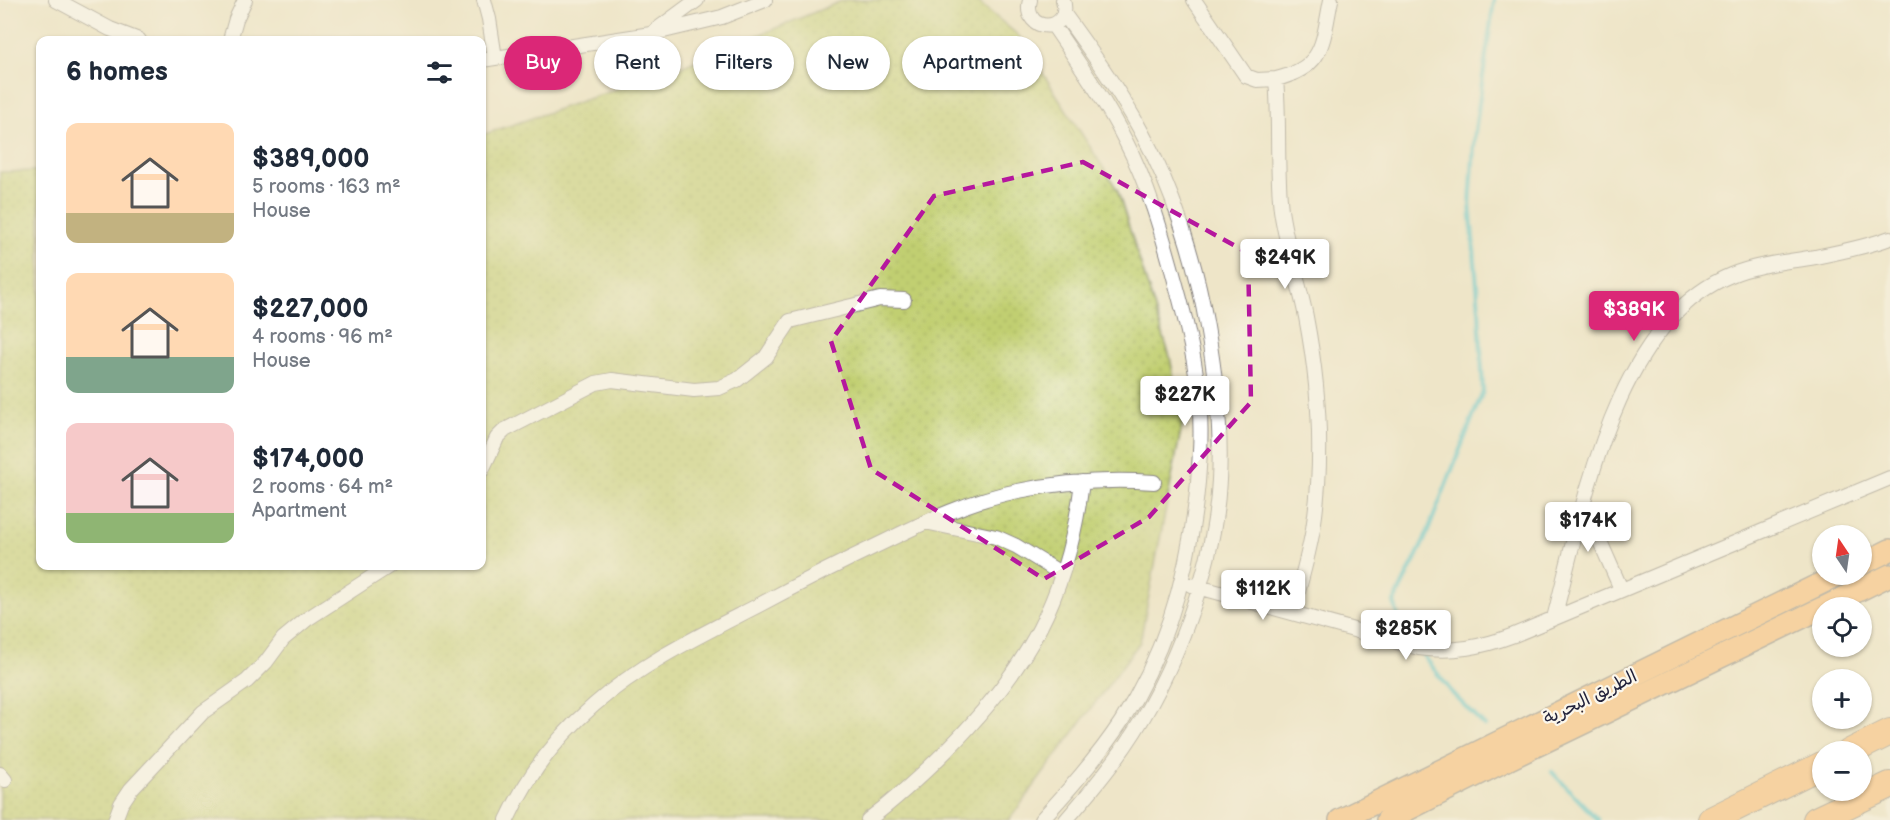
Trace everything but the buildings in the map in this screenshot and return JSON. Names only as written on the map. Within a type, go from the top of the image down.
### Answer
[{"type":"highway","points":[[1872,741],[1890,732]]},
{"type":"highway","points":[[1712,820],[1812,770]]},
{"type":"highway","points":[[1816,820],[1890,785]]},
{"type":"main road","points":[[1872,559],[1890,550]]},
{"type":"main road","name":"الطريق البحرية","points":[[1845,597],[1890,575]]},
{"type":"main road","name":"الطريق البحرية","points":[[1340,820],[1818,585]]},
{"type":"main road","name":"الطريق البحرية","points":[[1387,820],[1812,613]]},
{"type":"street","points":[[56,0],[110,29],[128,36]]},
{"type":"street","points":[[231,36],[245,0]]},
{"type":"street","points":[[484,0],[489,19],[488,59],[651,34],[722,17],[765,0]]},
{"type":"street","points":[[651,34],[697,0]]},
{"type":"street","points":[[1030,0],[1029,7],[1034,20],[1040,24],[1053,25]]},
{"type":"street","points":[[1194,0],[1246,76],[1257,80],[1276,79],[1295,74],[1303,70],[1316,57],[1324,33],[1330,0]]},
{"type":"street","points":[[1053,25],[1063,7],[1143,133],[1195,268],[1203,300],[1220,418],[1219,481],[1211,537],[1198,587],[1171,663],[1142,720],[1107,772],[1066,820]]},
{"type":"street","points":[[1041,820],[1091,763],[1122,721],[1147,675],[1165,633],[1182,583],[1192,530],[1200,446],[1199,400],[1191,344],[1160,229],[1125,139],[1053,25]]},
{"type":"street","points":[[1276,79],[1279,110],[1279,192],[1308,327],[1317,409],[1318,458],[1313,526],[1292,613]]},
{"type":"street","points":[[1554,618],[1607,427],[1636,367],[1677,310],[1704,287],[1733,274],[1758,267],[1850,250],[1890,238]]},
{"type":"street","points":[[486,461],[497,438],[505,430],[596,383],[612,380],[694,390],[719,388],[737,380],[766,357],[790,321],[880,299],[904,300]]},
{"type":"street","points":[[1182,583],[1419,648],[1451,651],[1465,649],[1495,643],[1890,478]]},
{"type":"street","points":[[507,820],[516,798],[549,751],[592,706],[617,686],[651,663],[855,555],[925,522],[988,498],[1018,491],[1082,482],[1154,482]]},
{"type":"street","points":[[868,820],[924,772],[978,718],[1022,660],[1039,632],[1062,574],[1077,519],[1082,482]]},
{"type":"street","points":[[1584,505],[1622,589]]},
{"type":"street","points":[[925,522],[996,537],[1016,546],[1062,574]]},
{"type":"street","points":[[115,820],[120,804],[131,789],[203,712],[247,681],[266,662],[283,639],[307,619],[383,570]]},
{"type":"highlighted area","points":[[1083,162],[1248,253],[1251,402],[1149,517],[1044,579],[871,469],[831,341],[934,196]]},
{"type":"green space","points":[[844,0],[976,0],[1019,36],[902,36],[902,90],[1043,90],[1043,73],[1117,189],[1170,357],[1182,425],[1140,642],[1009,820],[0,820],[0,172],[36,171],[36,570],[486,570],[486,134],[614,90],[681,90],[681,67],[693,62],[693,90],[794,90],[794,36],[756,36]]},
{"type":"waterway","points":[[1413,642],[1401,626],[1394,602],[1424,541],[1483,391],[1470,204],[1475,131],[1494,0]]},
{"type":"waterway","points":[[1420,651],[1454,695],[1485,726]]},
{"type":"waterway","points":[[1552,772],[1598,820]]}]
